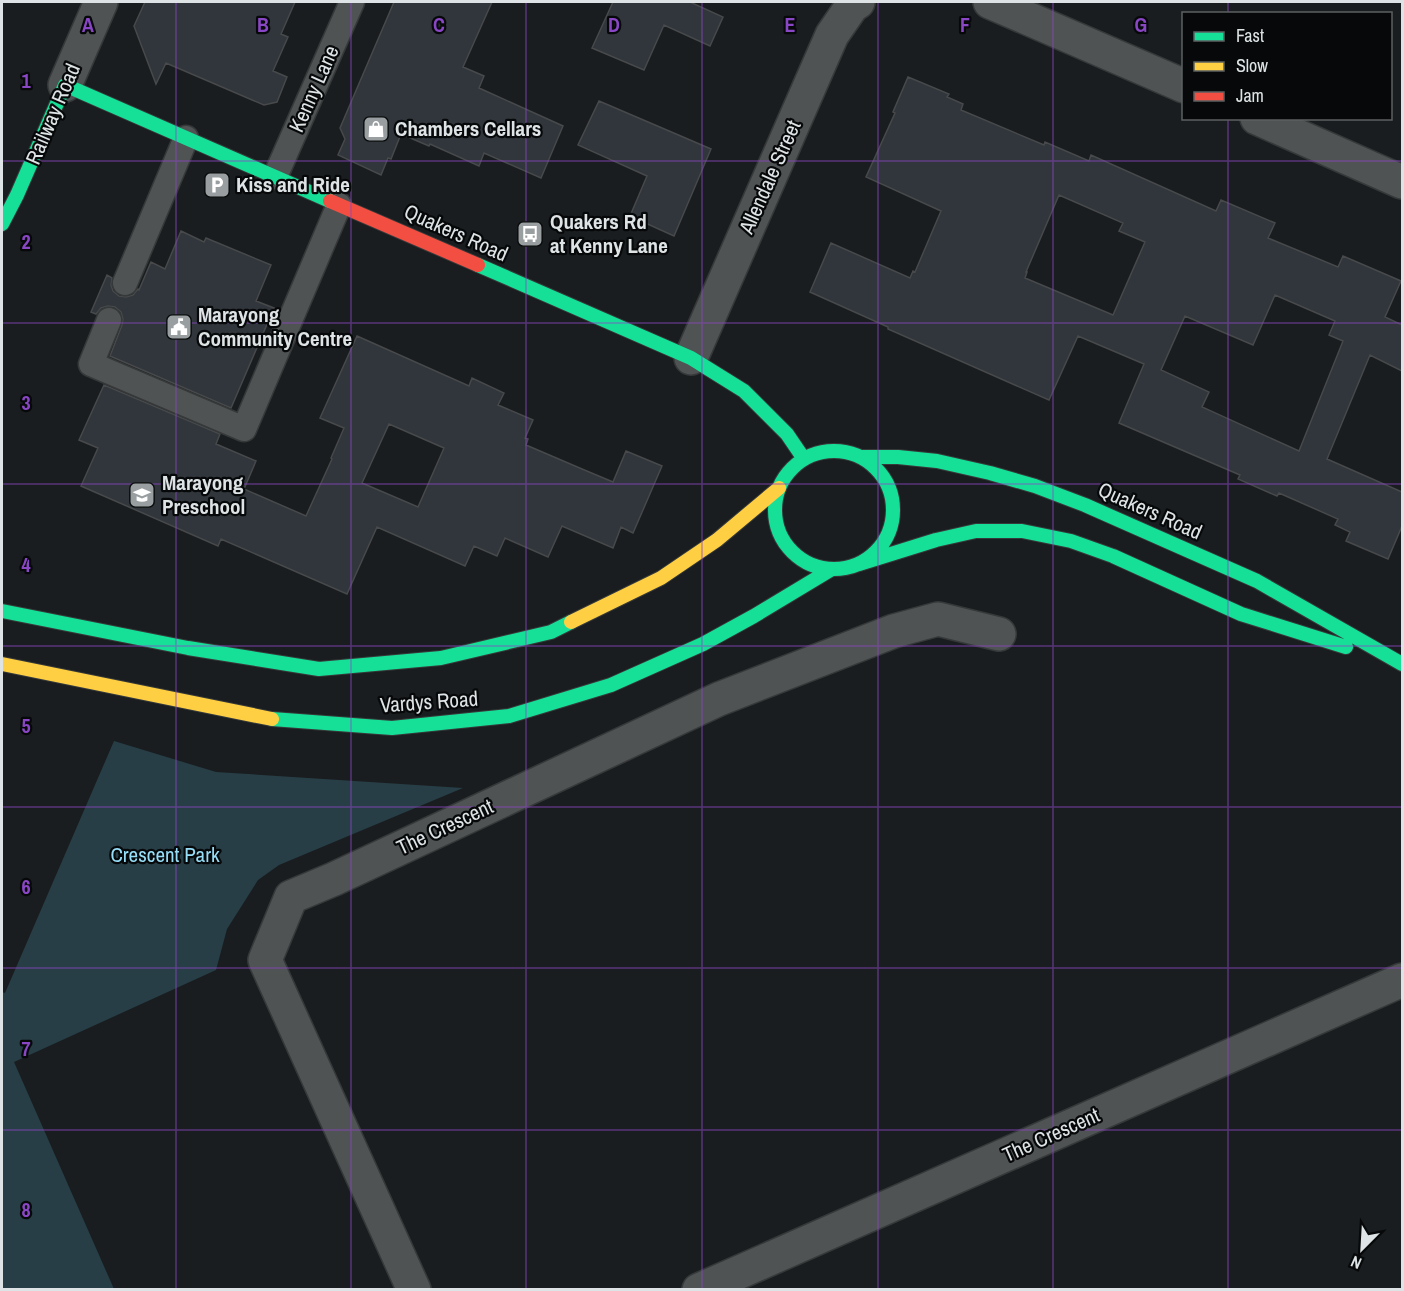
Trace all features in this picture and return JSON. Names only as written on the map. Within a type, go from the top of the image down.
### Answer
[{"type":"main road","name":"Quakers Road","points":[[65,85],[691,358],[744,391],[787,434],[804,459]]},
{"type":"main road","name":"Railway Road","points":[[2,224],[65,85]]},
{"type":"main road","points":[[841,451],[860,457],[876,467],[887,483],[893,501],[893,520],[886,538],[875,554],[859,564],[832,569],[813,565],[797,556],[784,542],[777,525],[775,506],[779,488],[789,472],[804,459],[822,452],[841,451]]},
{"type":"main road","name":"Quakers Road","points":[[860,457],[898,457],[937,461],[1002,476],[1085,505],[1257,580],[1402,664]]},
{"type":"main road","name":"Vardys Road","points":[[2,610],[188,648],[319,669],[441,658],[550,632],[661,578],[717,540],[779,488]]},
{"type":"main road","name":"Quakers Road","points":[[859,564],[936,540],[976,531],[1022,531],[1071,542],[1113,556],[1241,614],[1402,664]]},
{"type":"main road","name":"Vardys Road","points":[[2,664],[270,719],[392,729],[509,716],[611,685],[703,644],[832,569]]},
{"type":"street","name":"Railway Road","points":[[65,85],[101,2]]},
{"type":"street","name":"Allendale Street","points":[[691,358],[832,35],[852,6],[858,2]]},
{"type":"street","points":[[990,2],[1182,85]]},
{"type":"street","points":[[1262,120],[1402,182]]},
{"type":"street","name":"The Crescent","points":[[414,1290],[266,960],[291,897],[719,699],[894,631],[938,619],[999,634]]},
{"type":"street","name":"The Crescent","points":[[699,1290],[1402,980]]},
{"type":"lane","name":"Kenny Lane","points":[[275,177],[352,2]]},
{"type":"lane","points":[[125,283],[186,138]]},
{"type":"lane","points":[[110,320],[91,364],[244,429],[339,205]]},
{"type":"green space","name":"Crescent Park","points":[[114,741],[216,772],[463,788],[279,865],[258,880],[227,929],[216,970],[14,1062],[114,1289],[2,1289],[2,992],[5,993]]},
{"type":"building","points":[[145,2],[295,2],[281,34],[288,37],[273,71],[287,77],[277,102],[264,105],[166,63],[156,84],[134,26]]},
{"type":"building","points":[[394,2],[492,2],[463,67],[484,76],[479,88],[563,126],[541,178],[484,153],[479,166],[401,134],[391,159],[388,158],[381,175],[338,155],[345,139],[340,128]]},
{"type":"building","points":[[613,2],[690,2],[723,17],[710,46],[664,25],[644,70],[592,48]]},
{"type":"building","points":[[908,77],[949,94],[947,97],[963,104],[961,110],[1044,145],[1045,142],[1089,161],[1091,155],[1216,211],[1221,200],[1275,223],[1268,238],[1338,267],[1343,256],[1401,281],[1385,317],[1402,325],[1402,371],[1370,355],[1327,459],[1402,492],[1402,526],[1388,559],[1346,541],[1350,532],[1335,525],[1338,519],[1279,493],[1277,496],[1238,479],[1240,475],[1119,423],[1144,364],[1078,336],[1049,400],[810,292],[831,243],[910,278],[913,271],[915,272],[941,211],[866,177],[895,113],[893,112]],"holes":[[[1059,195],[1123,223],[1119,231],[1145,242],[1113,315],[1025,278]],[[1275,295],[1335,321],[1329,335],[1343,341],[1299,451],[1202,407],[1209,392],[1161,370],[1185,316],[1253,345]]]},
{"type":"building","points":[[599,101],[711,149],[674,236],[630,216],[647,176],[578,145]]},
{"type":"building","points":[[181,231],[204,242],[206,238],[271,265],[256,301],[274,308],[231,408],[110,356],[122,325],[121,312],[115,307],[108,306],[101,308],[96,314],[91,312],[107,275],[112,278],[113,291],[119,296],[126,297],[139,290],[151,262],[165,269]]},
{"type":"building","points":[[357,336],[469,386],[472,378],[504,393],[498,405],[533,420],[525,438],[528,439],[526,445],[582,469],[613,482],[626,451],[662,466],[633,533],[621,527],[613,548],[562,526],[548,557],[505,538],[497,556],[474,546],[465,566],[377,527],[347,594],[221,539],[218,546],[81,486],[98,448],[79,440],[104,385],[220,434],[216,444],[256,461],[244,489],[306,516],[344,428],[320,418]],"holes":[[[389,424],[444,448],[418,507],[362,483]]]},
{"type":"traffic: fast","points":[[2,224],[65,85],[330,201]]},
{"type":"traffic: fast","points":[[478,265],[691,358],[744,391],[787,434],[804,459]]},
{"type":"traffic: fast","points":[[834,451],[857,456],[876,468],[888,487],[893,510],[888,533],[876,552],[857,564],[834,569],[811,564],[792,552],[780,533],[775,510],[780,487],[792,468],[811,456],[834,451]]},
{"type":"traffic: fast","points":[[860,457],[898,457],[937,461],[1035,486],[1085,505],[1257,581],[1402,664]]},
{"type":"traffic: fast","points":[[859,564],[936,540],[976,531],[1022,531],[1071,541],[1113,556],[1241,614],[1346,647]]},
{"type":"traffic: fast","points":[[272,719],[392,728],[509,716],[611,685],[703,644],[832,569]]},
{"type":"traffic: fast","points":[[2,611],[188,648],[319,669],[441,658],[551,632],[571,622]]},
{"type":"traffic: slow","points":[[571,622],[661,578],[717,540],[779,488]]},
{"type":"traffic: slow","points":[[2,664],[272,719]]},
{"type":"traffic: jam","points":[[330,201],[478,265]]},
{"type":"place","name":"Chambers Cellars","points":[[376,129]]},
{"type":"place","name":"Kiss and Ride","points":[[217,185]]},
{"type":"place","name":"Quakers Rd at Kenny Lane","points":[[530,234]]},
{"type":"place","name":"Marayong Community Centre","points":[[179,327]]},
{"type":"place","name":"Marayong Preschool","points":[[142,495]]}]
